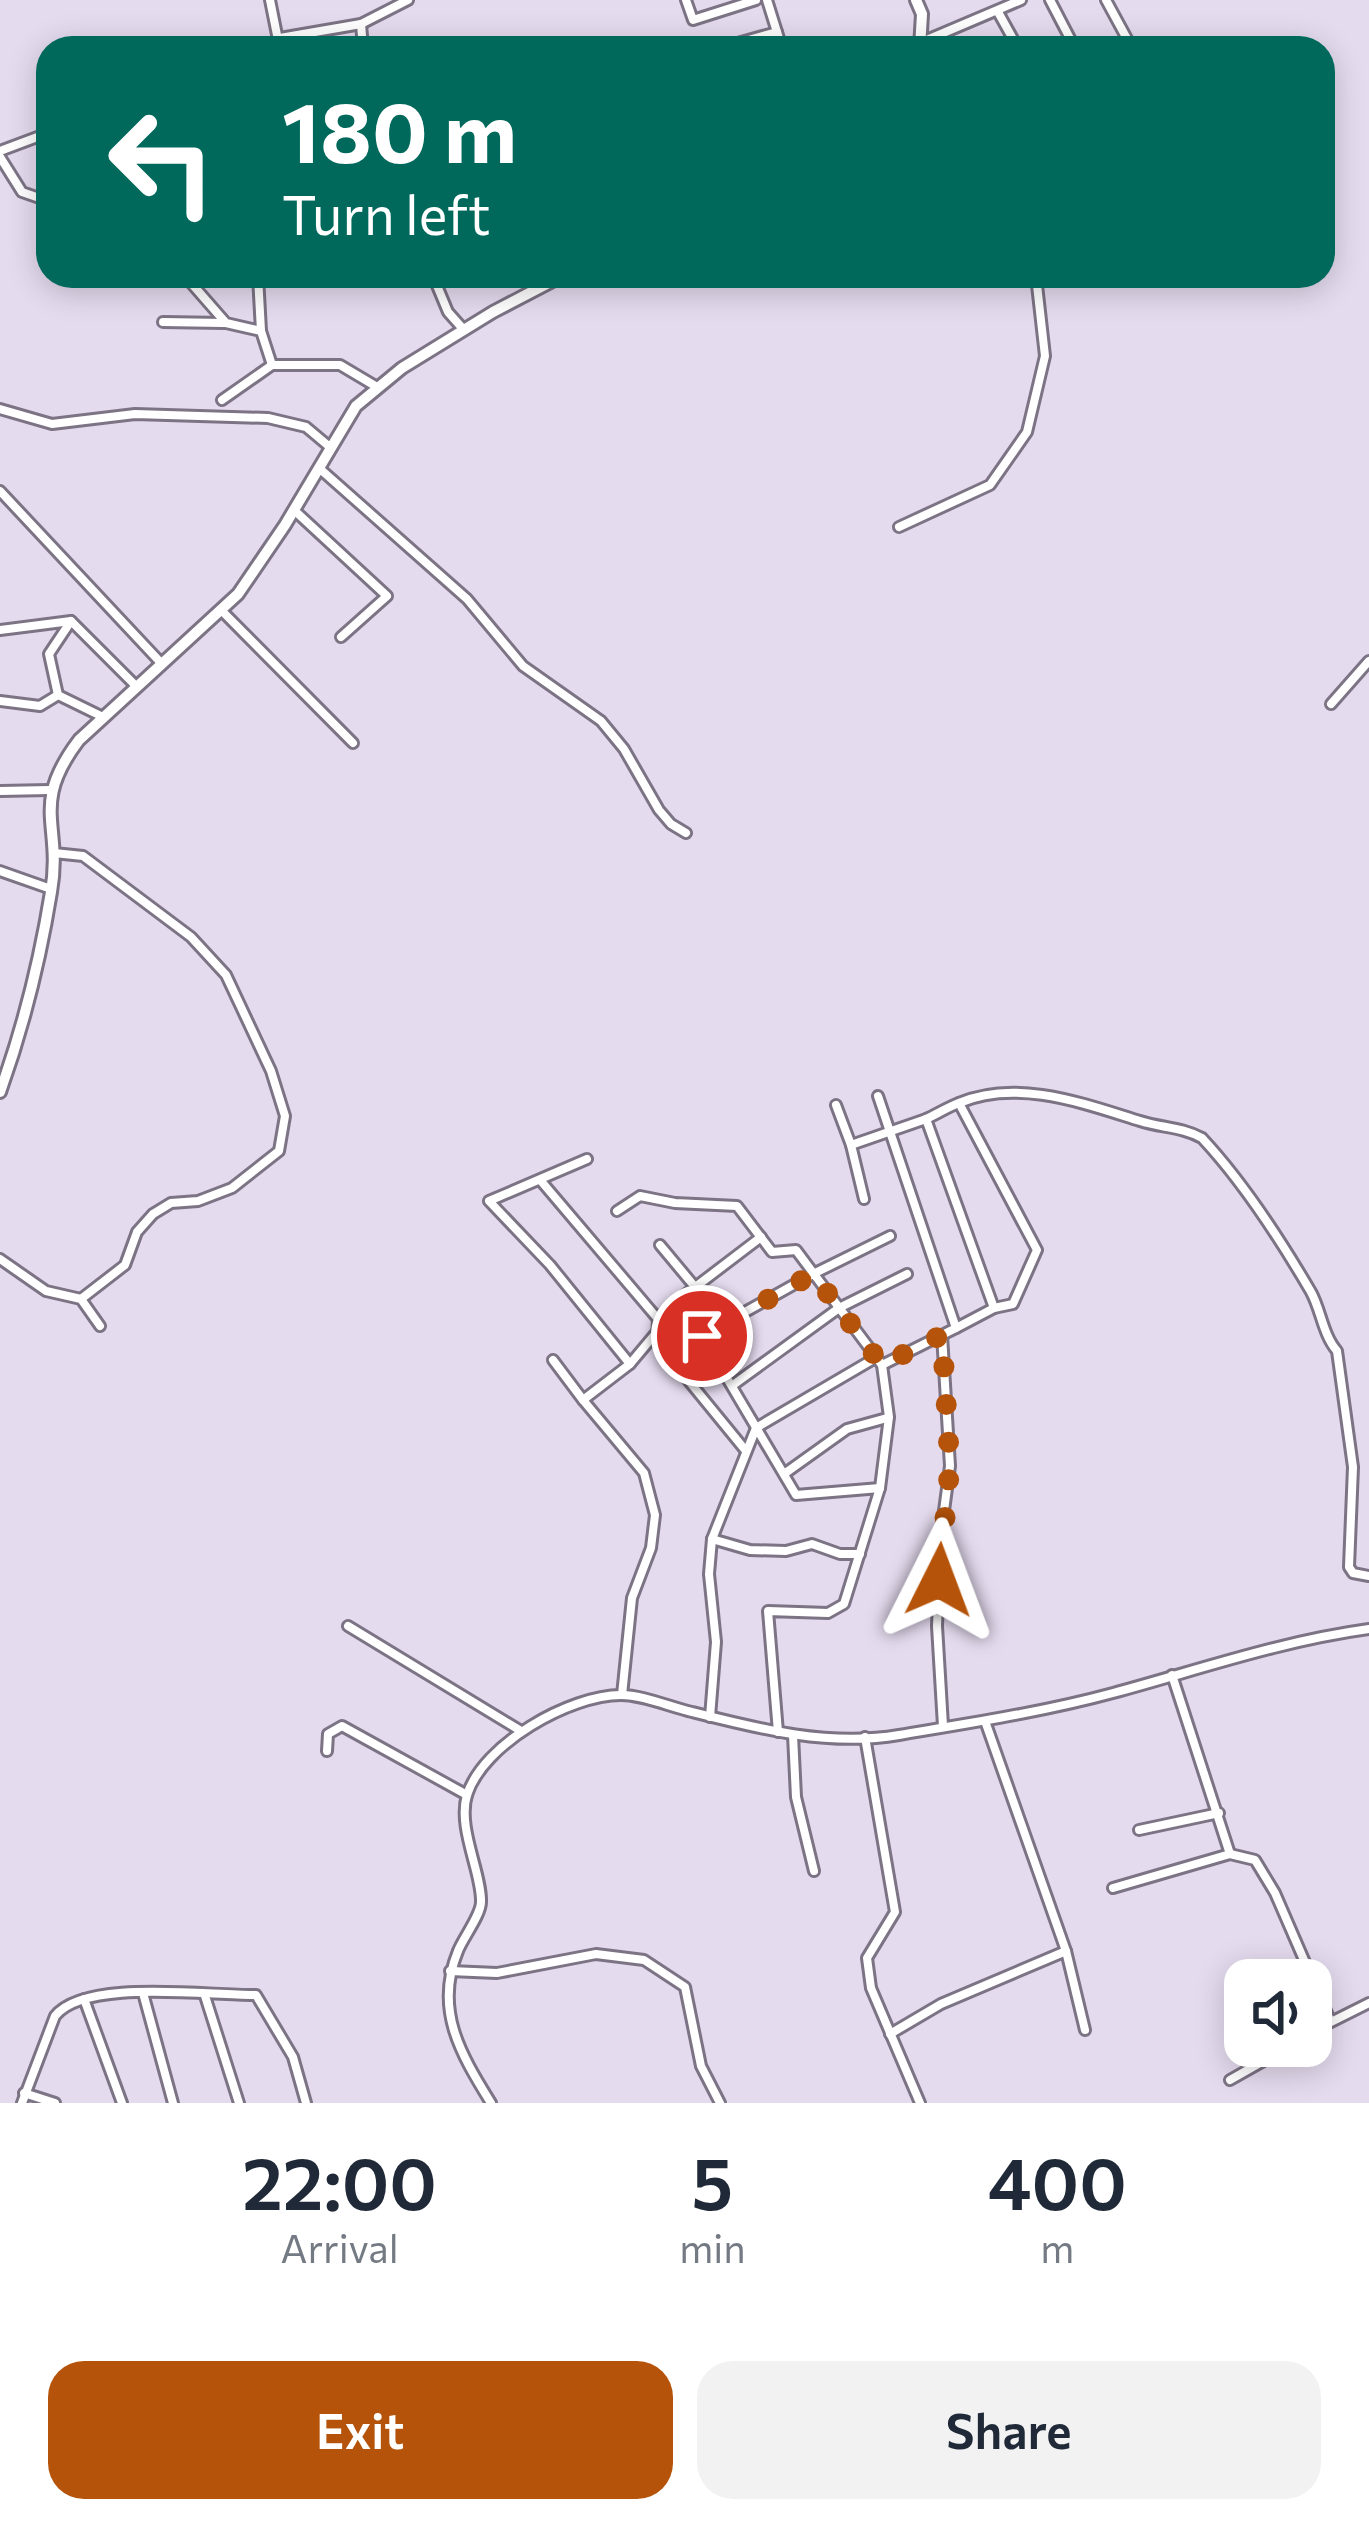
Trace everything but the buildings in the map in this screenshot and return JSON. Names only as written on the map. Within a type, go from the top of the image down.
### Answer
[{"type":"main road","points":[[916,0],[922,14],[921,36]]},
{"type":"main road","points":[[0,1092],[26,1013],[52,890],[50,790],[61,764],[103,717],[223,612],[294,510],[356,406],[464,330],[540,288]]},
{"type":"street","points":[[271,0],[275,36]]},
{"type":"street","points":[[310,36],[361,24],[408,0]]},
{"type":"street","points":[[686,0],[693,20],[756,0]]},
{"type":"street","points":[[766,0],[778,36]]},
{"type":"street","points":[[942,36],[1021,0]]},
{"type":"street","points":[[1050,0],[1069,36]]},
{"type":"street","points":[[1106,0],[1126,36]]},
{"type":"street","points":[[998,12],[1011,36]]},
{"type":"street","points":[[361,24],[362,36]]},
{"type":"street","points":[[763,36],[777,32]]},
{"type":"street","points":[[36,139],[0,154],[22,192],[36,197]]},
{"type":"street","points":[[195,288],[226,323]]},
{"type":"street","points":[[259,288],[261,331],[272,365]]},
{"type":"street","points":[[439,288],[448,312],[464,330]]},
{"type":"street","points":[[899,527],[990,485],[1027,432],[1045,356],[1037,288]]},
{"type":"street","points":[[163,322],[226,323],[261,331]]},
{"type":"street","points":[[222,400],[272,365],[340,365],[377,387]]},
{"type":"street","points":[[0,409],[52,424],[154,414],[268,418],[306,427],[332,448]]},
{"type":"street","points":[[320,468],[467,599],[523,666],[601,721],[670,824],[686,833]]},
{"type":"street","points":[[0,491],[162,664]]},
{"type":"street","points":[[294,510],[387,596],[341,637]]},
{"type":"street","points":[[223,612],[353,742]]},
{"type":"street","points":[[0,630],[71,621]]},
{"type":"street","points":[[71,621],[137,686]]},
{"type":"street","points":[[58,695],[49,654],[71,621]]},
{"type":"street","points":[[1331,704],[1369,662]]},
{"type":"street","points":[[0,701],[40,706],[58,695]]},
{"type":"street","points":[[58,695],[103,717]]},
{"type":"street","points":[[0,791],[50,790]]},
{"type":"street","points":[[52,853],[83,856],[191,937],[226,975],[271,1071],[285,1116],[279,1151],[232,1188],[198,1201],[171,1203],[153,1214],[137,1232],[125,1265],[81,1299]]},
{"type":"street","points":[[0,872],[52,890]]},
{"type":"street","points":[[850,1145],[959,1103],[1006,1094],[1070,1099],[1146,1123],[1187,1130],[1219,1156],[1293,1261],[1337,1351],[1353,1467],[1349,1567],[1353,1573],[1369,1576]]},
{"type":"street","points":[[878,1096],[956,1328]]},
{"type":"street","points":[[710,1717],[716,1642],[712,1539],[756,1428],[880,1361],[994,1308],[1013,1304],[1037,1250],[959,1103]]},
{"type":"street","points":[[836,1105],[864,1199]]},
{"type":"street","points":[[926,1119],[994,1308]]},
{"type":"street","points":[[587,1159],[568,1163],[541,1180],[489,1201],[550,1265],[630,1364]]},
{"type":"street","points":[[541,1180],[658,1319],[657,1342],[746,1451]]},
{"type":"street","points":[[617,1211],[640,1196],[675,1204],[737,1206],[772,1252],[796,1250],[880,1361],[889,1418],[880,1488],[844,1604],[829,1613],[769,1612],[778,1732]]},
{"type":"street","points":[[702,1336],[890,1236]]},
{"type":"street","points":[[658,1319],[760,1237]]},
{"type":"street","points":[[660,1245],[695,1287]]},
{"type":"street","points":[[0,1259],[46,1292],[81,1299],[100,1326]]},
{"type":"street","points":[[734,1385],[838,1308],[907,1274]]},
{"type":"street","points":[[673,1304],[702,1336],[734,1385],[796,1495],[880,1488]]},
{"type":"street","points":[[583,1400],[630,1364],[658,1331]]},
{"type":"street","points":[[942,1335],[950,1466],[937,1626],[943,1726]]},
{"type":"street","points":[[553,1360],[644,1474],[655,1515],[650,1548],[632,1598],[622,1695]]},
{"type":"street","points":[[784,1474],[847,1430],[889,1418]]},
{"type":"street","points":[[712,1539],[750,1550],[786,1551],[812,1544],[840,1554],[860,1554]]},
{"type":"street","points":[[348,1626],[521,1731]]},
{"type":"street","points":[[491,2103],[464,2055],[446,2007],[450,1971],[482,1905],[466,1832],[466,1795],[483,1768],[521,1731],[585,1702],[622,1695],[793,1735],[894,1736],[1114,1693],[1307,1639],[1369,1629]]},
{"type":"street","points":[[1172,1675],[1230,1854]]},
{"type":"street","points":[[985,1721],[1066,1951],[1085,2030]]},
{"type":"street","points":[[326,1751],[328,1734],[343,1726],[466,1795]]},
{"type":"street","points":[[793,1735],[796,1797],[814,1871]]},
{"type":"street","points":[[865,1737],[896,1912],[867,1958],[871,1988],[920,2103]]},
{"type":"street","points":[[1139,1831],[1219,1813]]},
{"type":"street","points":[[1113,1888],[1230,1854],[1255,1860],[1304,1959]]},
{"type":"street","points":[[890,2034],[941,2005],[1066,1951]]},
{"type":"street","points":[[450,1971],[497,1973],[596,1954],[644,1960],[685,1987],[700,2066],[720,2103]]},
{"type":"street","points":[[143,1993],[173,2103]]},
{"type":"street","points":[[55,2103],[23,2098],[55,2016],[63,2007],[84,1999],[143,1993],[256,1995],[293,2057],[306,2103]]},
{"type":"street","points":[[205,1996],[239,2103]]},
{"type":"street","points":[[84,1999],[122,2103]]},
{"type":"street","points":[[1332,2019],[1369,2003]]},
{"type":"street","points":[[1230,2080],[1253,2067]]},
{"type":"route","points":[[702,1336],[813,1274],[882,1365],[942,1335],[950,1466],[939,1580]]}]
